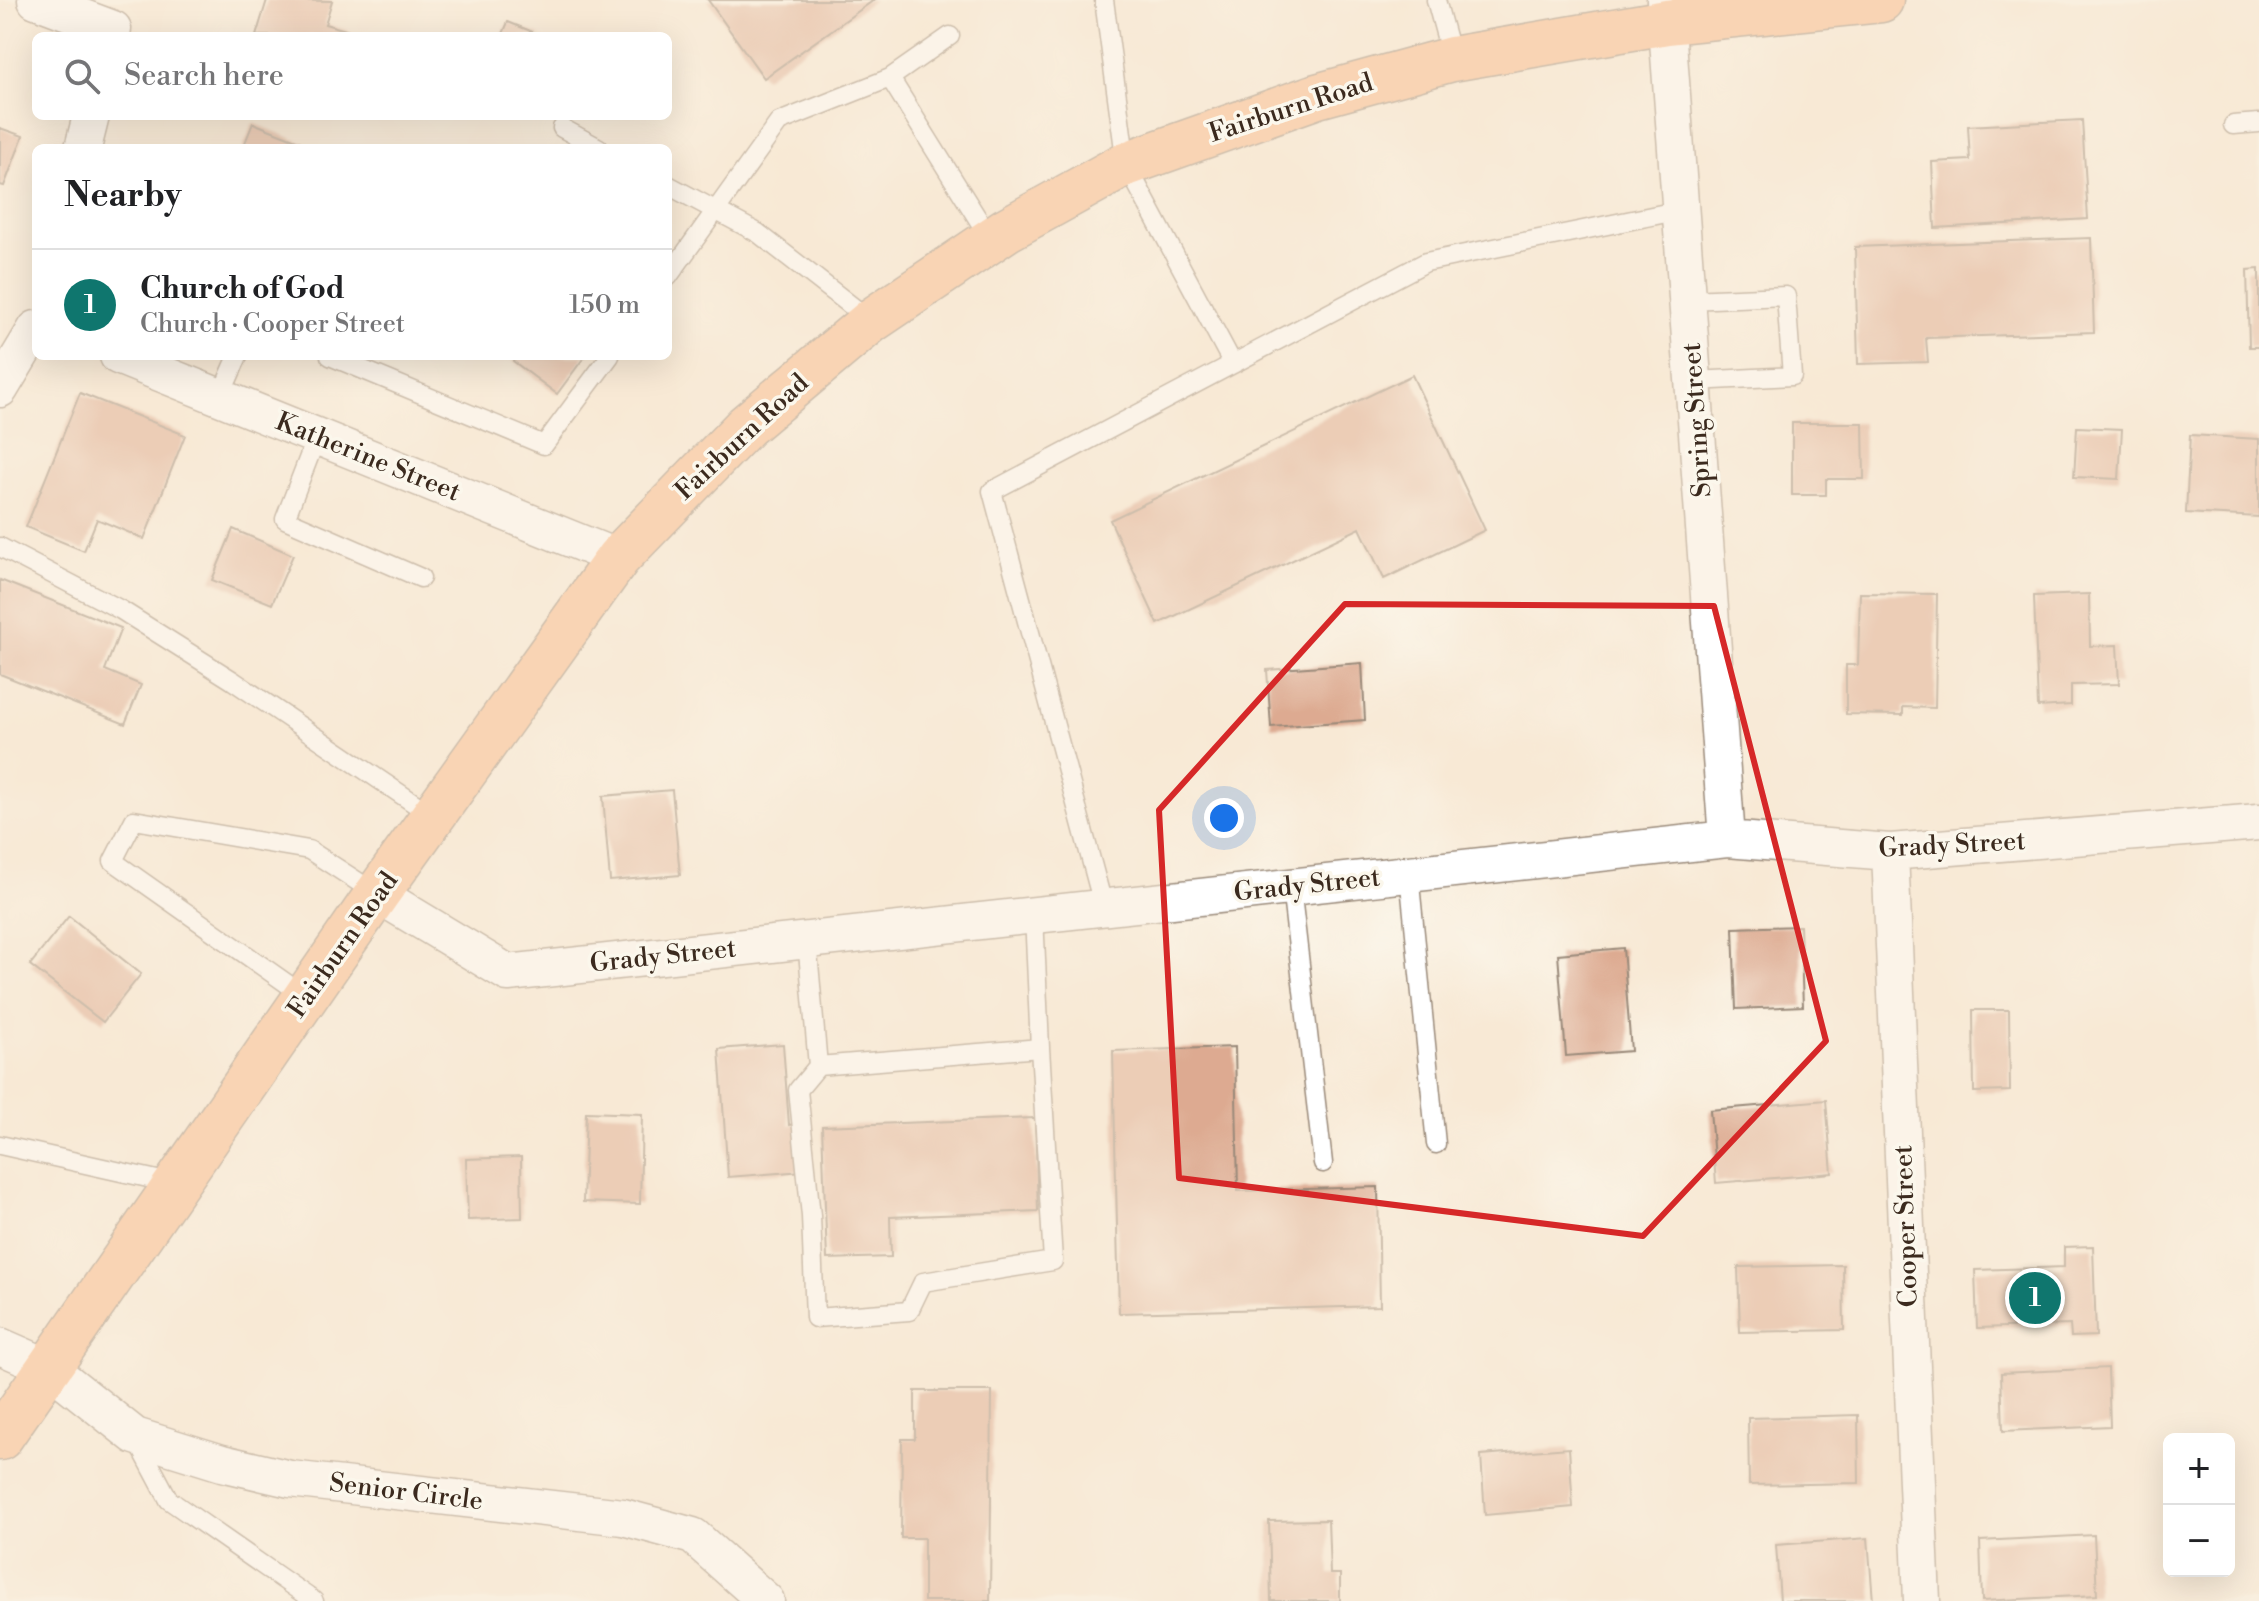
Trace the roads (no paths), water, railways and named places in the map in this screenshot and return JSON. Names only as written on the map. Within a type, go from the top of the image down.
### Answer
[{"type":"main road","name":"Fairburn Road","points":[[0,1438],[377,894],[618,558],[746,426],[871,321],[991,240],[1126,164],[1317,96],[1452,59],[1666,11],[1881,0]]},
{"type":"street","points":[[36,0],[115,22]]},
{"type":"street","name":"Spring Street","points":[[1666,11],[1727,839]]},
{"type":"street","points":[[84,144],[90,120]]},
{"type":"street","points":[[0,389],[32,336]]},
{"type":"street","name":"Katherine Street","points":[[128,360],[618,558]]},
{"type":"street","name":"Grady Street","points":[[377,894],[508,973],[1727,839],[1890,852],[2259,822]]},
{"type":"street","name":"Cooper Street","points":[[1890,852],[1922,1601]]},
{"type":"street","name":"Senior Circle","points":[[0,1346],[48,1367],[135,1436],[222,1463],[290,1479],[623,1517],[693,1536],[766,1601]]},
{"type":"lane","points":[[1104,0],[1126,164],[1233,364]]},
{"type":"lane","points":[[1436,0],[1452,59]]},
{"type":"lane","points":[[672,272],[779,122],[890,78],[950,36]]},
{"type":"lane","points":[[890,78],[991,240]]},
{"type":"lane","points":[[2233,125],[2259,123]]},
{"type":"lane","points":[[562,128],[592,144]]},
{"type":"lane","points":[[672,187],[758,233],[871,321]]},
{"type":"lane","points":[[1104,908],[992,491],[1426,262],[1681,210]]},
{"type":"lane","points":[[1688,300],[1786,296],[1792,376],[1694,381]]},
{"type":"lane","points":[[220,397],[236,360]]},
{"type":"lane","points":[[340,360],[544,445],[607,360]]},
{"type":"lane","points":[[317,436],[285,519],[421,578]]},
{"type":"lane","points":[[0,547],[121,610],[232,680],[433,816]]},
{"type":"lane","points":[[306,997],[113,861],[134,820],[309,850],[377,894]]},
{"type":"lane","points":[[1409,874],[1436,1144]]},
{"type":"lane","points":[[1291,887],[1323,1163]]},
{"type":"lane","points":[[807,940],[818,1066],[798,1090],[811,1216],[815,1318],[909,1311],[923,1282],[1053,1261],[1034,915]]},
{"type":"lane","points":[[818,1066],[1040,1048]]},
{"type":"lane","points":[[0,1145],[175,1184]]},
{"type":"lane","points":[[135,1436],[169,1500],[314,1601]]},
{"type":"place","name":"Church of God","points":[[2035,1298]]}]
